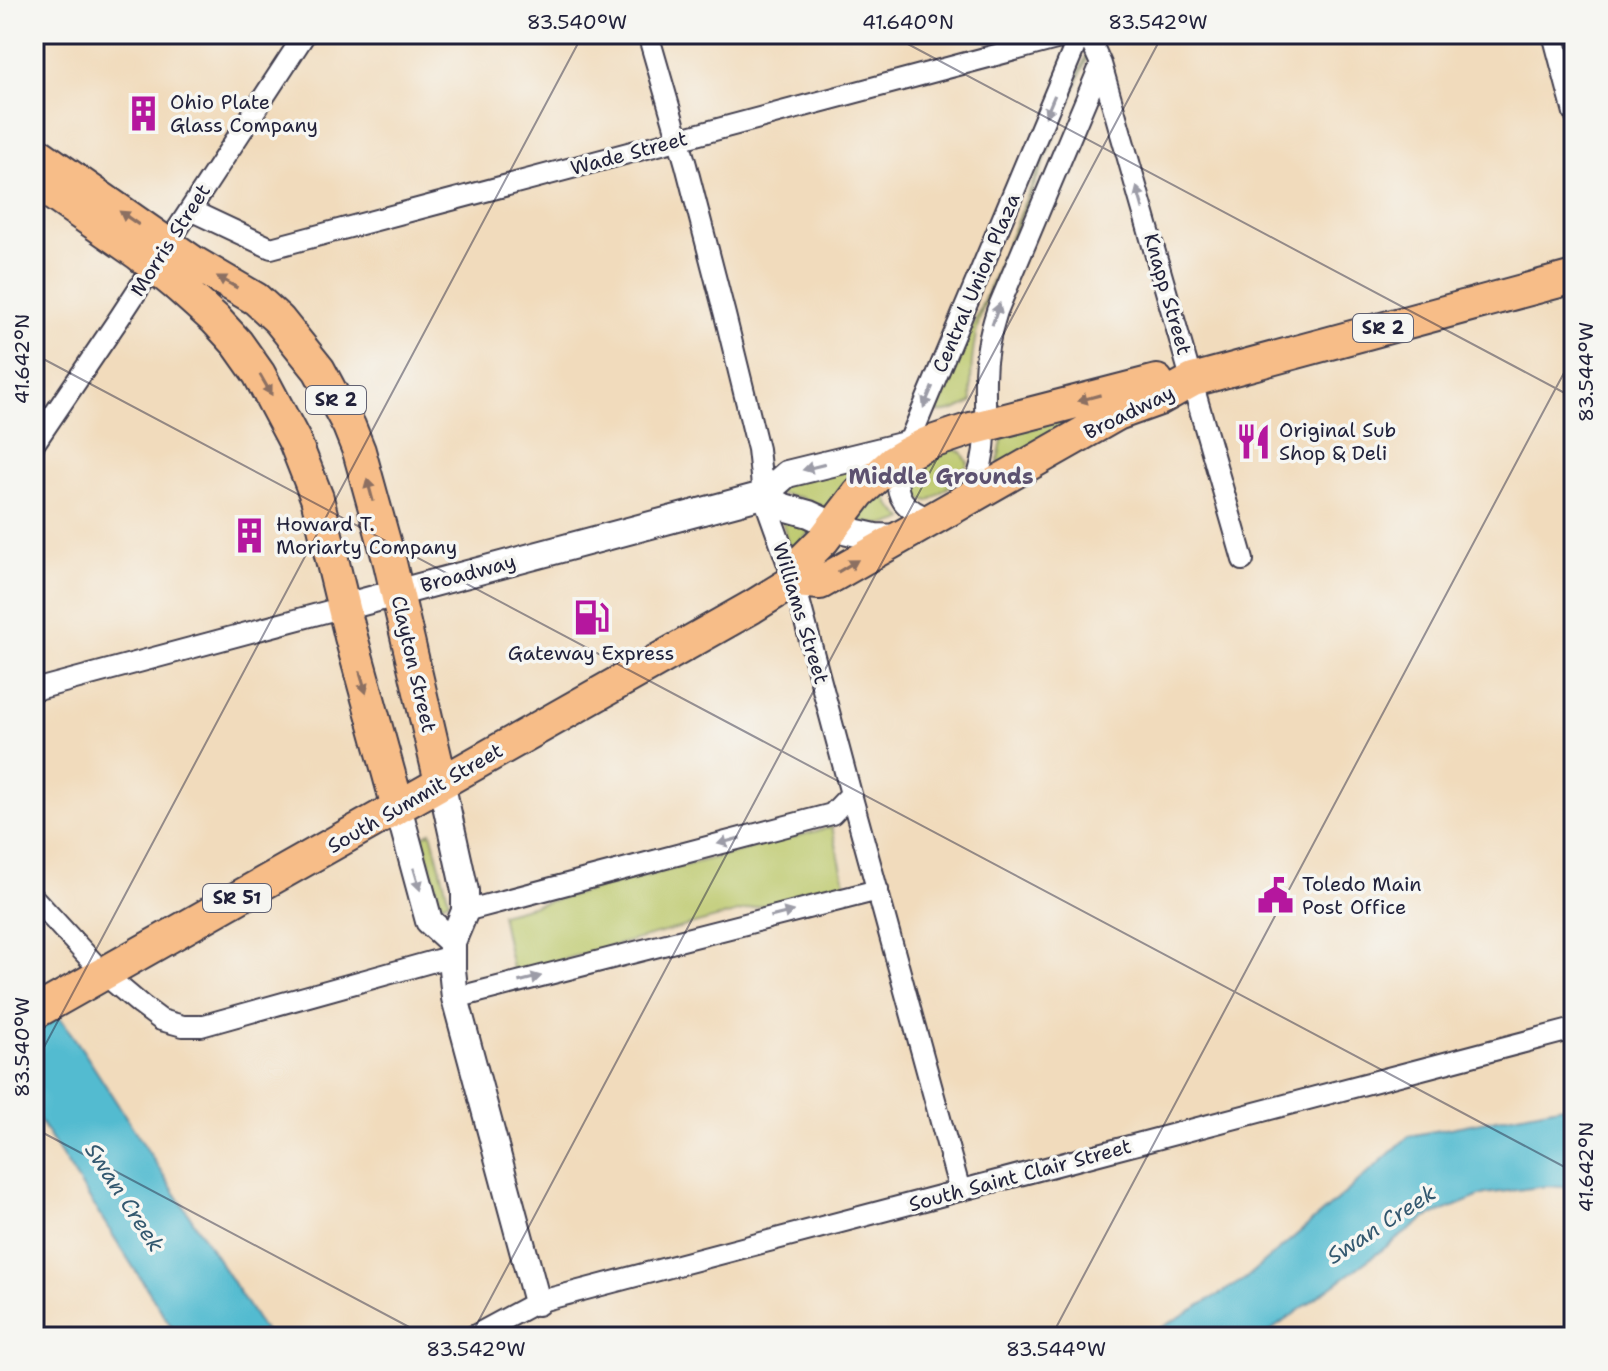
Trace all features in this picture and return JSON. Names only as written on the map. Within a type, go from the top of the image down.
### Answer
[{"type":"main road","name":"SR 2","points":[[34,151],[185,274],[215,319],[259,374],[279,408],[317,498],[398,807]]},
{"type":"main road","name":"SR 2","points":[[34,181],[139,254],[185,274]]},
{"type":"main road","name":"Clayton Street","points":[[185,274],[256,299],[279,320],[319,370],[337,402],[359,451],[397,593],[441,782]]},
{"type":"main road","name":"Broadway","points":[[979,427],[1153,381],[1193,380],[1574,277]]},
{"type":"main road","name":"Broadway","points":[[899,538],[1117,414],[1159,399],[1193,380]]},
{"type":"main road","name":"South Summit Street","points":[[794,581],[801,562],[812,553],[859,493],[904,450],[979,427]]},
{"type":"main road","name":"South Summit Street","points":[[34,1013],[794,581],[820,583],[899,538]]},
{"type":"street","name":"Morris Street","points":[[34,444],[305,34]]},
{"type":"street","name":"Williams Street","points":[[648,34],[758,449],[763,495],[794,581],[960,1191]]},
{"type":"street","name":"Wade Street","points":[[190,210],[271,248],[1079,34]]},
{"type":"street","name":"Knapp Street","points":[[1079,34],[1093,46],[1101,64],[1243,560]]},
{"type":"street","name":"Central Union Plaza","points":[[931,519],[916,513],[902,501],[897,491],[896,480],[904,450],[1079,34]]},
{"type":"street","points":[[1553,34],[1574,113]]},
{"type":"street","name":"Central Union Plaza","points":[[967,499],[980,476],[986,446],[979,427],[986,361],[997,311],[1101,64]]},
{"type":"street","name":"Broadway","points":[[34,690],[763,495],[787,474],[904,450]]},
{"type":"street","points":[[763,495],[784,507],[854,533],[899,538]]},
{"type":"street","name":"Clayton Street","points":[[441,782],[465,891],[465,911],[452,949],[455,998],[537,1302]]},
{"type":"street","points":[[465,911],[832,814],[851,794]]},
{"type":"street","points":[[34,898],[103,973],[141,1005],[161,1020],[183,1026],[201,1026],[452,949],[429,921],[398,807]]},
{"type":"street","points":[[455,998],[878,890]]},
{"type":"street","name":"South Saint Clair Street","points":[[472,1337],[537,1302],[1574,1029]]},
{"type":"green space","points":[[1090,46],[981,313],[972,357],[972,402],[950,411],[937,412]]},
{"type":"green space","points":[[1076,416],[1079,418],[999,464],[1003,436]]},
{"type":"green space","points":[[954,449],[962,452],[968,463],[961,477],[929,501],[916,495],[908,474]]},
{"type":"green space","points":[[867,463],[828,509],[803,498],[777,493],[776,487]]},
{"type":"green space","points":[[886,490],[889,504],[904,519],[888,524],[860,522],[856,516]]},
{"type":"green space","points":[[785,519],[812,529],[791,551],[782,521]]},
{"type":"green space","points":[[832,827],[845,883],[513,973],[501,914]]},
{"type":"green space","points":[[431,832],[449,901],[441,904],[422,836]]},
{"type":"water","name":"Swan Creek","points":[[34,980],[268,1337],[178,1337],[34,1112]]},
{"type":"water","name":"Swan Creek","points":[[1574,1104],[1574,1188],[1548,1186],[1485,1194],[1426,1218],[1262,1337],[1145,1337],[1245,1279],[1409,1136]]},
{"type":"place","name":"Ohio Plate Glass Company","points":[[144,114]]},
{"type":"place","name":"Original Sub Shop & Deli","points":[[1253,441]]},
{"type":"place","name":"Howard T. Moriarty Company","points":[[250,536]]},
{"type":"place","name":"Gateway Express","points":[[591,618]]},
{"type":"place","name":"Toledo Main Post Office","points":[[1276,896]]},
{"type":"district","name":"Middle Grounds","points":[[941,476]]}]
